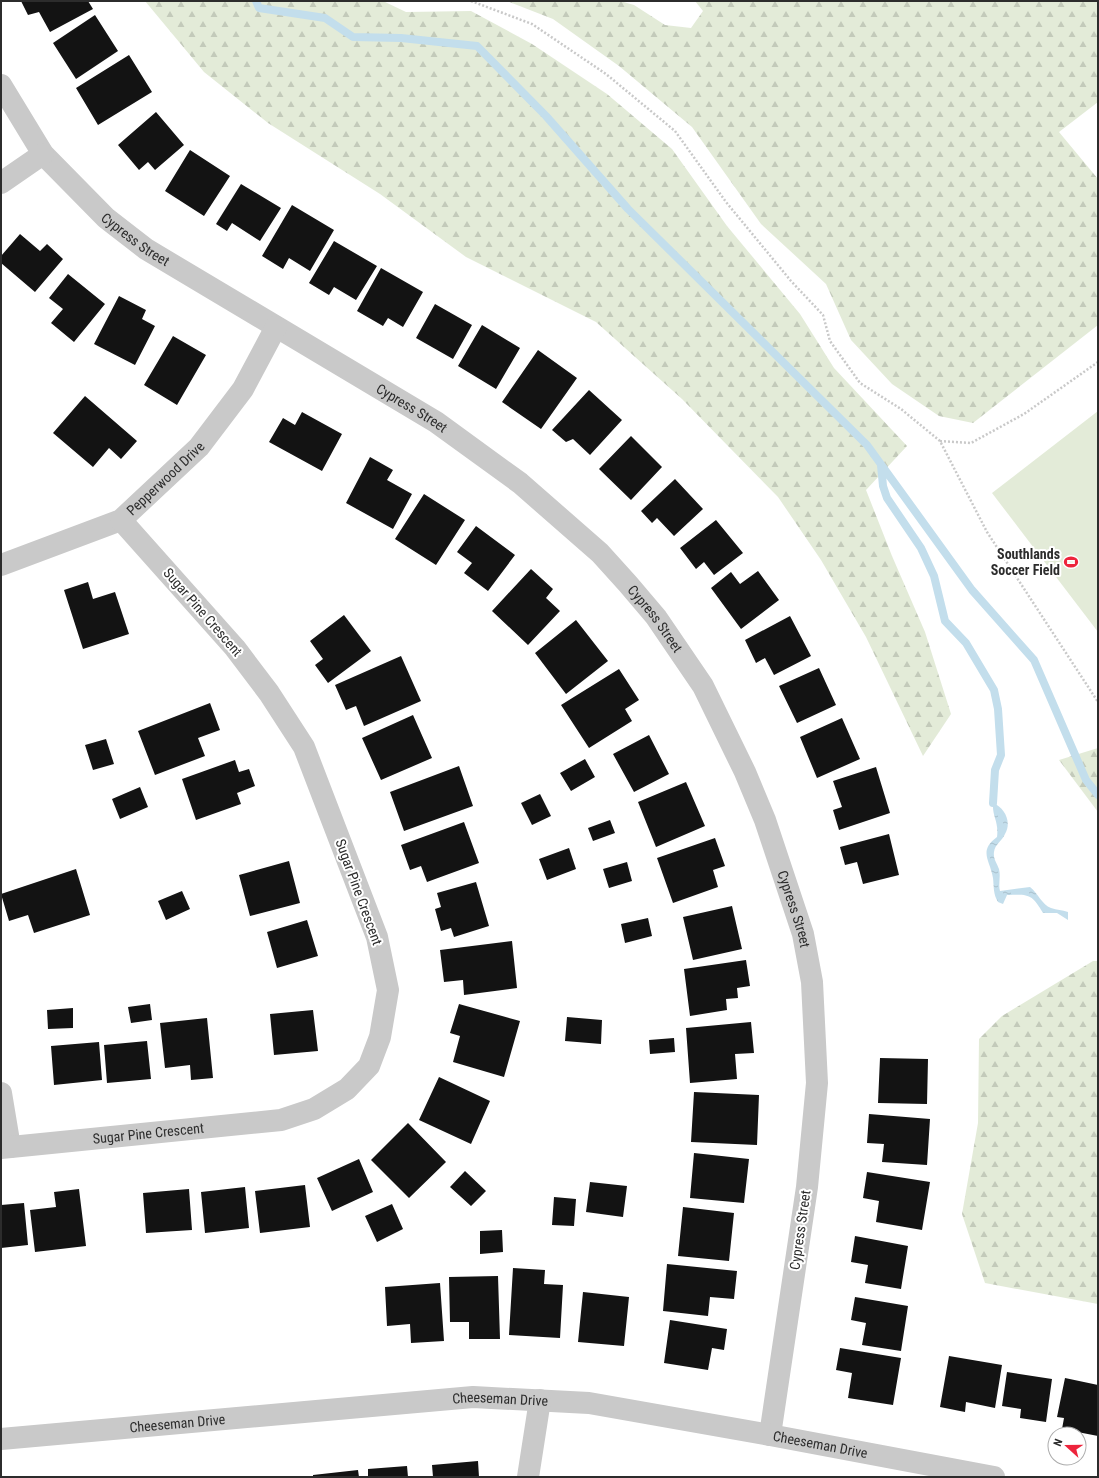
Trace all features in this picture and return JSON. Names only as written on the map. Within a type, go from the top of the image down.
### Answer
[{"type":"street","name":"Cypress Street","points":[[1,85],[43,154],[106,218],[146,249],[436,422],[520,483],[600,553],[656,617],[703,686],[745,772],[765,820],[803,934],[812,982],[817,1083],[807,1187],[770,1435]]},
{"type":"street","points":[[1,183],[43,154]]},
{"type":"street","name":"Pepperwood Drive","points":[[1,565],[121,520],[199,447],[243,389],[276,327]]},
{"type":"street","name":"Sugar Pine Crescent","points":[[5,1147],[281,1120],[314,1109],[347,1089],[368,1066],[380,1037],[388,990],[377,937],[304,747],[269,693],[235,648],[121,520]]},
{"type":"street","points":[[1,1094],[5,1147]]},
{"type":"street","name":"Cheeseman Drive","points":[[1,1439],[473,1397],[589,1403],[994,1477]]},
{"type":"street","points":[[528,1477],[540,1400]]},
{"type":"path","points":[[471,1],[532,24],[606,74],[675,132],[726,202],[791,281],[823,315],[830,341],[860,383],[901,409],[940,441],[987,532],[1098,702]]},
{"type":"path","points":[[940,441],[971,443],[1024,414],[1098,362]]},
{"type":"green space","points":[[145,1],[383,1],[406,12],[471,11],[532,44],[607,94],[672,149],[727,226],[800,314],[834,368],[907,446],[866,490],[892,556],[925,632],[951,714],[923,756],[866,637],[821,560],[778,497],[682,399],[596,322],[466,257],[380,194],[268,123],[204,72]]},
{"type":"green space","points":[[507,1],[620,1],[634,5],[665,25],[691,28],[703,11],[695,1],[1098,1],[1098,102],[1059,132],[1098,179],[1098,325],[973,423],[939,416],[892,384],[851,340],[826,284],[761,224],[692,127],[619,66],[553,19]]},
{"type":"green space","name":"Southlands Soccer Field","points":[[1098,411],[1098,632],[992,493]]},
{"type":"green space","points":[[1098,748],[1098,812],[1059,760]]},
{"type":"green space","points":[[1093,961],[1098,961],[1098,1304],[985,1283],[962,1214],[978,1123],[979,1039],[1002,1016]]},
{"type":"water","points":[[993,803],[1004,812],[1008,825],[1004,836],[994,852],[1000,872],[1000,891],[1030,887],[1048,906],[1053,909],[1068,912],[1068,920],[1057,913],[1043,913],[1036,902],[1029,896],[1007,895],[1003,904],[998,902],[996,899],[992,872],[987,856],[988,847],[997,837]]},
{"type":"building","points":[[21,1],[88,1],[93,9],[50,32],[39,12],[28,15]]},
{"type":"building","points":[[95,15],[118,51],[76,79],[53,43]]},
{"type":"building","points":[[129,55],[152,92],[98,125],[76,88]]},
{"type":"building","points":[[156,112],[184,145],[155,170],[148,162],[139,170],[118,145]]},
{"type":"building","points":[[190,150],[230,176],[204,216],[165,191]]},
{"type":"building","points":[[241,184],[281,208],[260,241],[232,223],[227,231],[216,224]]},
{"type":"building","points":[[292,205],[334,230],[310,271],[289,258],[283,269],[262,256]]},
{"type":"building","points":[[20,234],[40,251],[47,244],[63,259],[35,292],[1,263],[1,256]]},
{"type":"building","points":[[334,241],[377,266],[356,300],[334,287],[329,295],[309,283]]},
{"type":"building","points":[[381,268],[423,292],[403,327],[388,318],[383,326],[357,311]]},
{"type":"building","points":[[68,274],[105,304],[74,342],[51,323],[63,309],[49,298]]},
{"type":"building","points":[[119,296],[146,310],[142,319],[155,326],[135,365],[94,344]]},
{"type":"building","points":[[435,304],[472,325],[453,359],[416,338]]},
{"type":"building","points":[[482,325],[520,348],[496,389],[458,366]]},
{"type":"building","points":[[173,336],[206,355],[177,405],[144,385]]},
{"type":"building","points":[[538,350],[577,378],[541,429],[502,402]]},
{"type":"building","points":[[589,390],[622,420],[590,455],[573,439],[566,442],[552,430]]},
{"type":"building","points":[[85,396],[137,441],[121,459],[109,448],[93,467],[53,433]]},
{"type":"building","points":[[302,412],[342,434],[322,471],[269,442],[283,418],[295,425]]},
{"type":"building","points":[[631,436],[662,467],[631,500],[599,469]]},
{"type":"building","points":[[370,457],[393,470],[387,480],[412,494],[393,529],[346,503]]},
{"type":"building","points":[[675,479],[703,509],[674,536],[657,518],[652,523],[641,511]]},
{"type":"building","points":[[424,494],[465,520],[436,565],[395,539]]},
{"type":"building","points":[[716,520],[743,553],[714,575],[704,562],[696,569],[680,548]]},
{"type":"building","points":[[476,526],[515,555],[488,591],[464,573],[472,563],[457,552]]},
{"type":"building","points":[[531,569],[553,589],[546,598],[560,611],[528,645],[492,611]]},
{"type":"building","points":[[758,571],[779,600],[741,629],[711,588],[731,572],[740,584]]},
{"type":"building","points":[[88,582],[93,599],[115,592],[129,634],[83,649],[64,590]]},
{"type":"building","points":[[344,615],[371,651],[328,683],[315,665],[323,659],[310,641]]},
{"type":"building","points":[[790,616],[811,656],[774,675],[765,658],[756,663],[745,640]]},
{"type":"building","points":[[576,620],[608,661],[566,694],[535,653]]},
{"type":"building","points":[[401,656],[421,701],[364,726],[356,706],[346,710],[335,685]]},
{"type":"building","points":[[819,668],[836,705],[797,723],[779,686]]},
{"type":"building","points":[[619,669],[639,700],[625,709],[632,721],[589,748],[561,705]]},
{"type":"building","points":[[210,703],[220,730],[198,738],[205,756],[155,775],[138,731]]},
{"type":"building","points":[[413,715],[432,758],[381,780],[362,738]]},
{"type":"building","points":[[842,718],[860,759],[817,778],[800,737]]},
{"type":"building","points":[[649,735],[669,774],[634,792],[613,754]]},
{"type":"building","points":[[106,739],[114,764],[93,770],[85,745]]},
{"type":"building","points":[[585,759],[595,777],[571,791],[560,773]]},
{"type":"building","points":[[235,760],[239,772],[249,769],[255,786],[237,793],[241,804],[196,820],[182,779]]},
{"type":"building","points":[[459,766],[473,806],[404,831],[390,792]]},
{"type":"building","points":[[876,767],[890,813],[839,830],[833,810],[842,807],[833,781]]},
{"type":"building","points":[[686,782],[705,826],[656,847],[638,802]]},
{"type":"building","points":[[140,787],[148,807],[120,819],[112,799]]},
{"type":"building","points":[[540,794],[551,816],[532,825],[521,803]]},
{"type":"building","points":[[610,820],[615,833],[593,841],[588,828]]},
{"type":"building","points":[[464,822],[479,863],[427,882],[421,866],[410,870],[401,845]]},
{"type":"building","points":[[889,834],[899,875],[863,884],[857,862],[845,865],[840,847]]},
{"type":"building","points":[[715,838],[725,866],[713,870],[718,887],[673,903],[657,858]]},
{"type":"building","points":[[569,848],[576,869],[547,880],[539,859]]},
{"type":"building","points":[[289,861],[300,903],[250,916],[239,875]]},
{"type":"building","points":[[627,862],[632,881],[609,888],[603,869]]},
{"type":"building","points":[[76,869],[90,915],[34,933],[28,915],[9,921],[1,894]]},
{"type":"building","points":[[476,882],[489,926],[454,937],[451,928],[441,931],[435,909],[441,907],[437,893]]},
{"type":"building","points":[[182,891],[190,909],[166,920],[158,901]]},
{"type":"building","points":[[732,906],[742,949],[693,960],[683,917]]},
{"type":"building","points":[[648,918],[652,936],[625,943],[621,924]]},
{"type":"building","points":[[307,920],[318,956],[277,968],[267,932]]},
{"type":"building","points":[[512,941],[517,988],[464,995],[463,980],[444,982],[440,950]]},
{"type":"building","points":[[746,960],[750,986],[737,988],[738,998],[726,999],[727,1010],[690,1016],[684,969]]},
{"type":"building","points":[[150,1004],[152,1020],[131,1023],[128,1007]]},
{"type":"building","points":[[459,1004],[520,1021],[504,1077],[453,1062],[460,1036],[450,1033]]},
{"type":"building","points":[[73,1008],[73,1028],[48,1029],[47,1010]]},
{"type":"building","points":[[313,1010],[318,1051],[274,1055],[270,1014]]},
{"type":"building","points":[[567,1017],[602,1020],[601,1044],[565,1041]]},
{"type":"building","points":[[207,1018],[213,1078],[191,1080],[190,1065],[165,1068],[160,1023]]},
{"type":"building","points":[[751,1022],[754,1053],[735,1054],[737,1079],[690,1083],[686,1028]]},
{"type":"building","points":[[674,1038],[675,1052],[650,1054],[649,1040]]},
{"type":"building","points":[[147,1041],[151,1079],[107,1083],[104,1045]]},
{"type":"building","points":[[99,1042],[102,1080],[54,1085],[51,1046]]},
{"type":"building","points":[[880,1058],[928,1059],[927,1104],[878,1103]]},
{"type":"building","points":[[439,1077],[490,1101],[471,1144],[419,1120]]},
{"type":"building","points":[[694,1092],[759,1095],[757,1145],[691,1142]]},
{"type":"building","points":[[869,1114],[930,1119],[927,1165],[882,1162],[884,1144],[867,1143]]},
{"type":"building","points":[[408,1123],[446,1162],[409,1198],[371,1160]]},
{"type":"building","points":[[694,1153],[749,1159],[744,1203],[690,1198]]},
{"type":"building","points":[[359,1159],[373,1192],[332,1211],[317,1178]]},
{"type":"building","points":[[465,1171],[486,1191],[471,1206],[450,1187]]},
{"type":"building","points":[[867,1172],[930,1182],[922,1230],[876,1222],[879,1201],[863,1198]]},
{"type":"building","points":[[590,1182],[627,1186],[623,1217],[586,1212]]},
{"type":"building","points":[[305,1185],[310,1227],[260,1233],[255,1191]]},
{"type":"building","points":[[245,1187],[249,1228],[205,1233],[201,1192]]},
{"type":"building","points":[[79,1189],[86,1246],[35,1252],[30,1210],[56,1207],[54,1192]]},
{"type":"building","points":[[189,1189],[192,1230],[146,1233],[143,1193]]},
{"type":"building","points":[[554,1197],[576,1199],[574,1226],[552,1225]]},
{"type":"building","points":[[24,1203],[28,1245],[1,1248],[1,1205]]},
{"type":"building","points":[[392,1204],[403,1229],[377,1242],[365,1216]]},
{"type":"building","points":[[683,1207],[734,1213],[729,1261],[678,1256]]},
{"type":"building","points":[[502,1230],[503,1252],[480,1254],[480,1231]]},
{"type":"building","points":[[855,1236],[908,1246],[901,1289],[865,1283],[868,1265],[851,1262]]},
{"type":"building","points":[[667,1264],[737,1271],[734,1299],[710,1297],[708,1316],[663,1311]]},
{"type":"building","points":[[513,1268],[545,1270],[544,1284],[563,1285],[560,1338],[509,1335]]},
{"type":"building","points":[[498,1276],[500,1339],[469,1339],[469,1322],[450,1322],[449,1277]]},
{"type":"building","points":[[440,1283],[444,1341],[411,1343],[410,1324],[387,1326],[385,1287]]},
{"type":"building","points":[[583,1292],[629,1297],[624,1346],[578,1342]]},
{"type":"building","points":[[855,1297],[908,1306],[901,1351],[862,1345],[866,1323],[851,1320]]},
{"type":"building","points":[[670,1320],[727,1329],[724,1350],[712,1348],[708,1370],[664,1363]]},
{"type":"building","points":[[840,1348],[901,1358],[893,1405],[848,1398],[852,1373],[836,1370]]},
{"type":"building","points":[[949,1356],[1002,1365],[995,1408],[966,1402],[965,1412],[940,1407]]},
{"type":"building","points":[[1007,1372],[1052,1379],[1046,1422],[1020,1418],[1021,1409],[1002,1406]]},
{"type":"building","points":[[1065,1378],[1098,1385],[1098,1436],[1087,1434],[1087,1426],[1063,1426],[1064,1418],[1057,1417]]},
{"type":"building","points":[[478,1461],[479,1477],[433,1477],[432,1465]]},
{"type":"building","points":[[407,1466],[408,1477],[368,1477],[368,1469]]},
{"type":"building","points":[[358,1470],[359,1477],[313,1477],[313,1475]]},
{"type":"waterway","points":[[256,1],[259,8],[325,18],[353,37],[401,38],[477,46],[546,116],[628,209],[867,445],[972,590],[1034,660],[1086,780],[1098,795]]},
{"type":"waterway","points":[[881,465],[883,486],[887,498],[921,548],[934,576],[945,621],[966,643],[994,690],[998,709],[1001,755],[995,770],[993,803]]},
{"type":"place","name":"Southlands Soccer Field","points":[[1071,562]]}]
